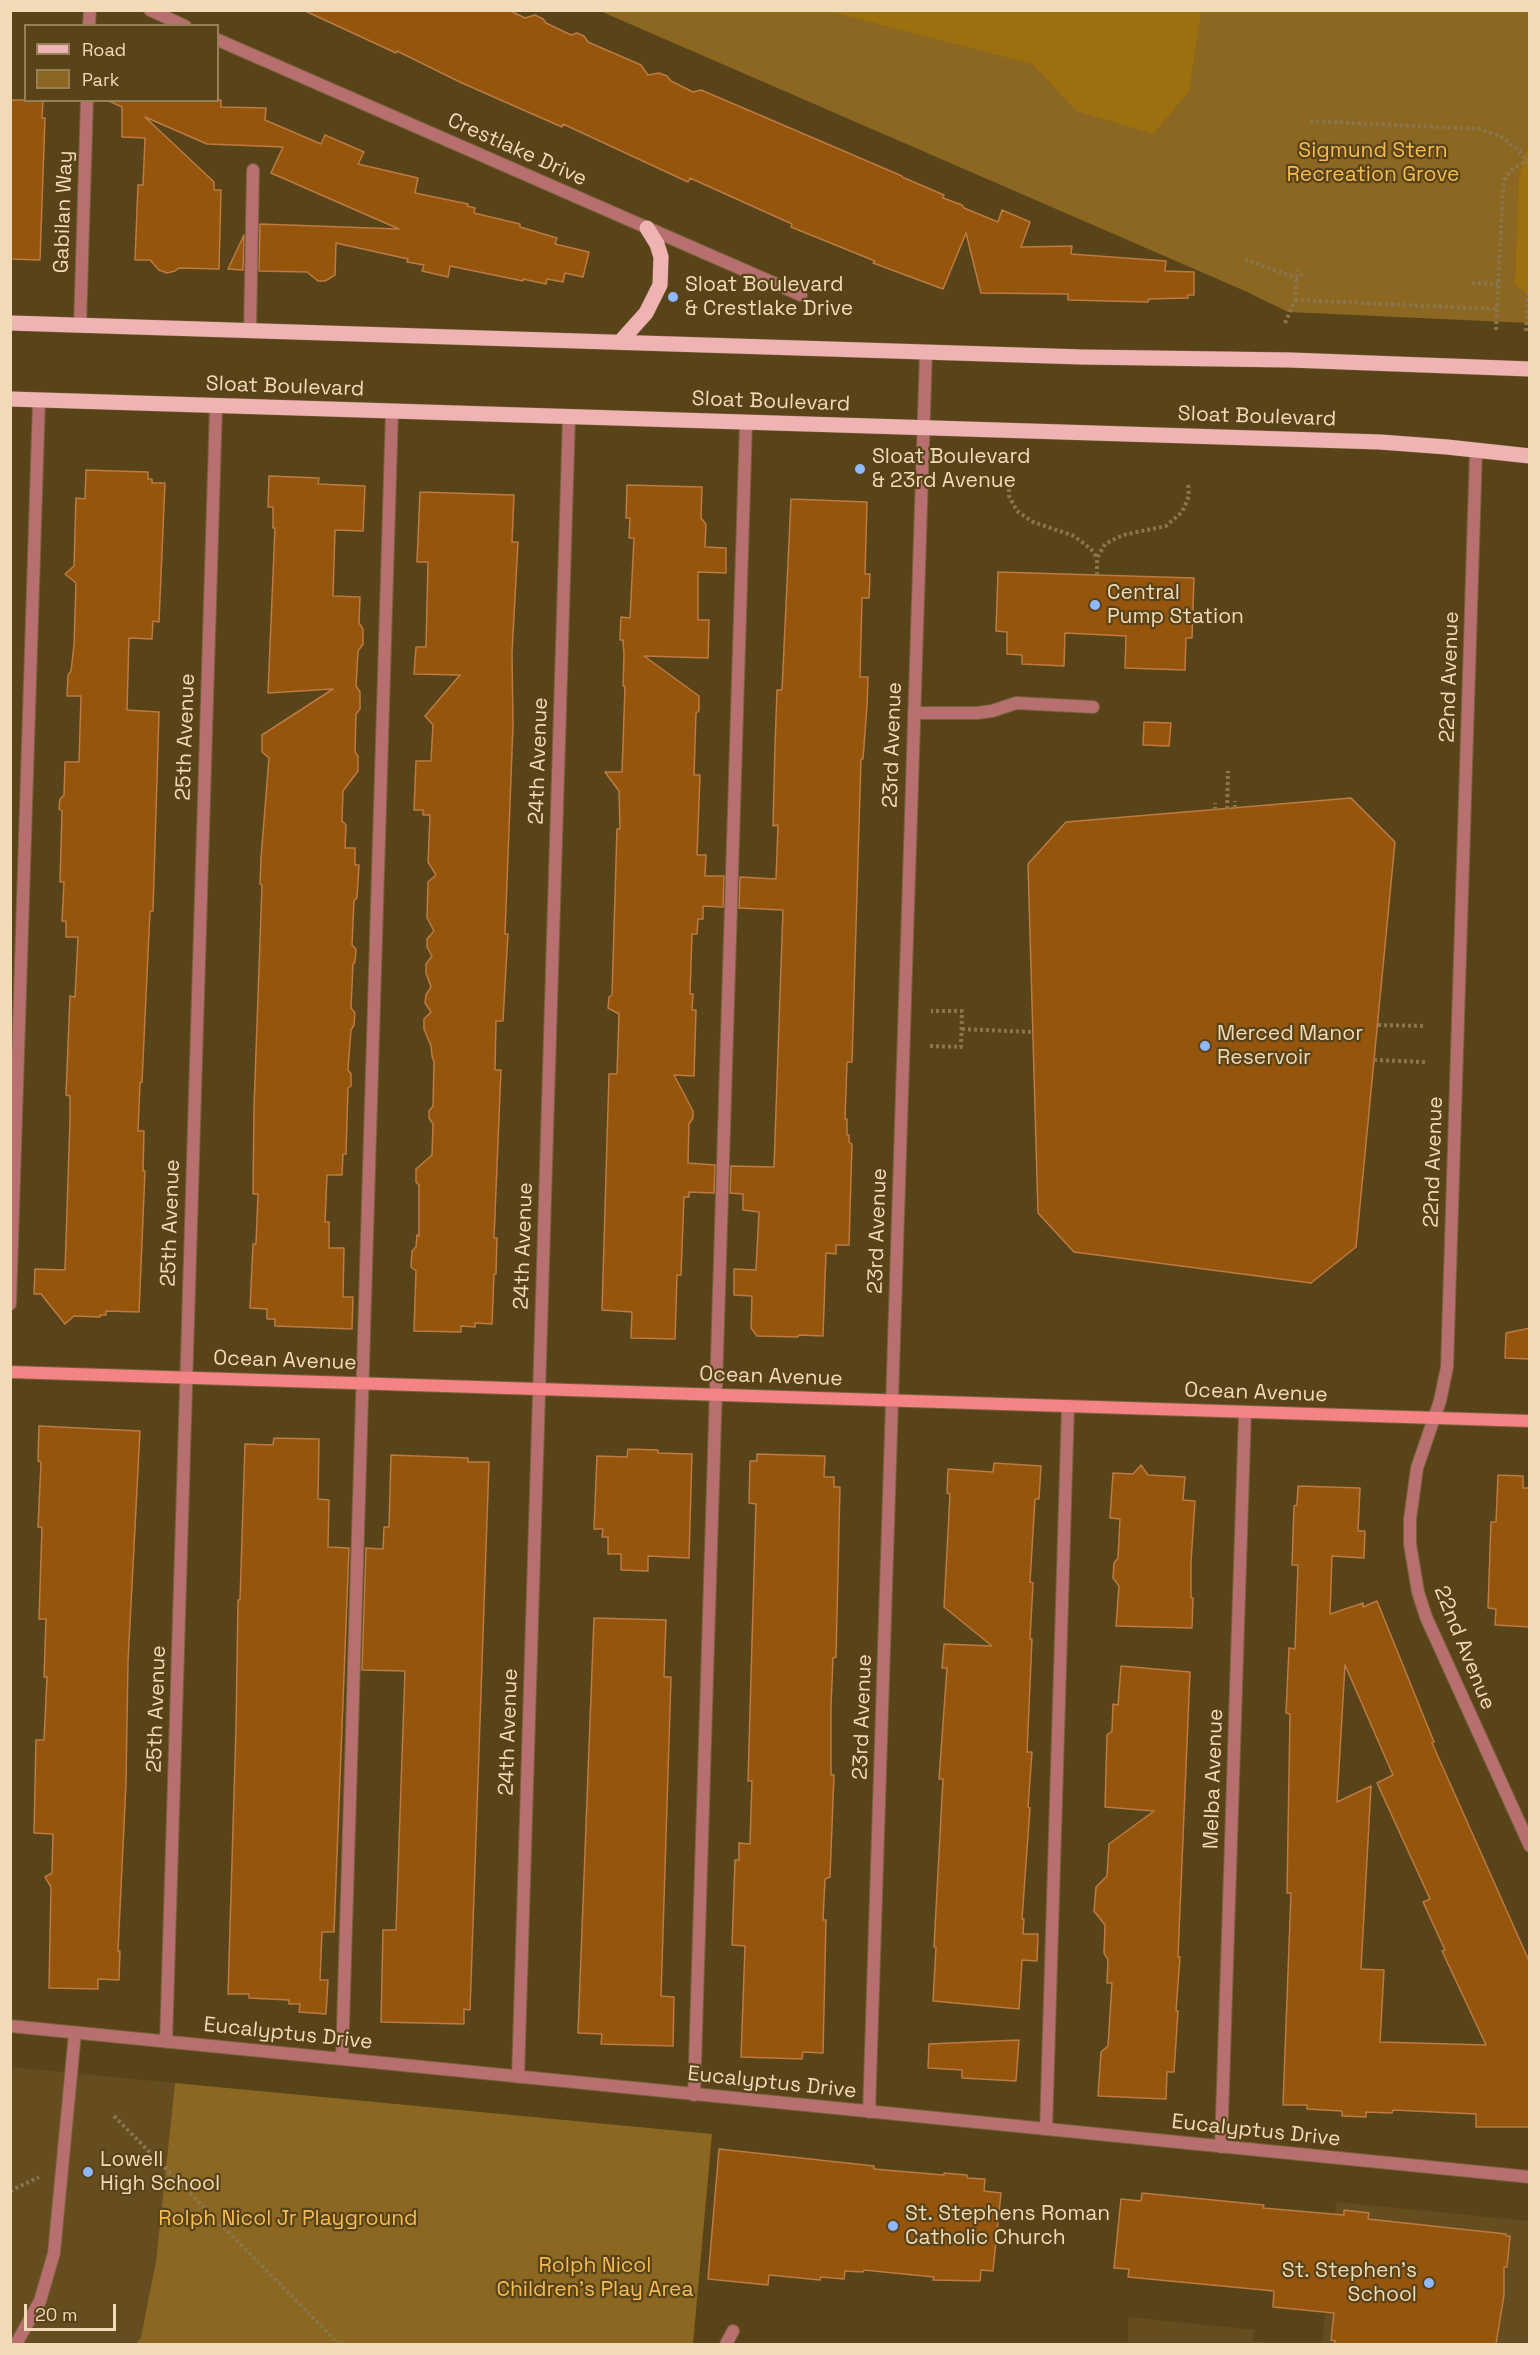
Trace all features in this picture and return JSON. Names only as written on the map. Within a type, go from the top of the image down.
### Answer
[{"type":"main road","points":[[620,342],[646,313],[660,285],[661,257],[657,244],[647,228]]},
{"type":"main road","points":[[10,323],[1530,369]]},
{"type":"main road","name":"Sloat Boulevard","points":[[10,399],[1413,444],[1530,456]]},
{"type":"street","points":[[150,10],[181,24]]},
{"type":"street","name":"Crestlake Drive","points":[[219,40],[801,295]]},
{"type":"street","name":"Gabilan Way","points":[[80,325],[87,102]]},
{"type":"street","points":[[250,331],[253,170]]},
{"type":"street","name":"23rd Avenue","points":[[869,2112],[926,352]]},
{"type":"street","points":[[10,1304],[39,400]]},
{"type":"street","name":"25th Avenue","points":[[166,2042],[216,406]]},
{"type":"street","points":[[342,2059],[392,411]]},
{"type":"street","name":"24th Avenue","points":[[518,2077],[569,417]]},
{"type":"street","points":[[694,2095],[747,423]]},
{"type":"street","name":"22nd Avenue","points":[[1476,451],[1447,1367],[1444,1386],[1417,1468],[1412,1493],[1410,1544],[1418,1592],[1436,1641],[1530,1846]]},
{"type":"street","points":[[914,713],[977,713],[1016,703],[1093,707]]},
{"type":"street","name":"Ocean Avenue","points":[[10,1372],[1530,1421]]},
{"type":"street","points":[[1046,2129],[1068,1406]]},
{"type":"street","name":"Melba Avenue","points":[[1221,2147],[1245,1412]]},
{"type":"street","name":"Eucalyptus Drive","points":[[10,2026],[1530,2177]]},
{"type":"street","points":[[16,2344],[29,2324],[48,2278],[54,2253],[75,2033]]},
{"type":"street","points":[[726,2344],[733,2331]]},
{"type":"path","points":[[1310,121],[1480,129],[1504,138],[1528,160],[1530,166]]},
{"type":"path","points":[[1496,330],[1503,188],[1505,179],[1512,169],[1528,160]]},
{"type":"path","points":[[1245,259],[1296,278]]},
{"type":"path","points":[[1526,331],[1530,259]]},
{"type":"path","points":[[1285,323],[1295,300],[1296,278],[1299,270]]},
{"type":"path","points":[[1296,278],[1303,274]]},
{"type":"path","points":[[1472,283],[1498,284]]},
{"type":"path","points":[[1295,300],[1496,309]]},
{"type":"path","points":[[1009,477],[1009,496],[1017,511],[1033,522],[1074,536],[1091,549],[1097,558]]},
{"type":"path","points":[[1097,575],[1097,558],[1106,544],[1123,535],[1166,526],[1182,512],[1189,496],[1188,482]]},
{"type":"path","points":[[1227,808],[1228,771]]},
{"type":"path","points":[[1235,801],[1235,808]]},
{"type":"path","points":[[1215,803],[1215,810]]},
{"type":"path","points":[[930,1046],[961,1047],[962,1029],[962,1011],[931,1011]]},
{"type":"path","points":[[1378,1025],[1426,1026]]},
{"type":"path","points":[[962,1029],[1033,1032]]},
{"type":"path","points":[[1374,1060],[1425,1062]]},
{"type":"path","points":[[114,2116],[339,2344]]},
{"type":"path","points":[[10,2191],[63,2165]]},
{"type":"shaded area","points":[[1201,10],[1189,91],[1153,134],[1077,111],[1032,64],[829,11]]},
{"type":"shaded area","points":[[1529,150],[1529,295],[1515,284],[1519,179],[1525,153]]},
{"type":"shaded area","name":"Lowell High School","points":[[10,2067],[175,2083],[156,2261],[141,2337],[136,2344],[11,2344]]},
{"type":"shaded area","name":"St. Stephen's School","points":[[1336,2202],[1529,2221],[1529,2344],[1322,2344]]},
{"type":"shaded area","name":"St. Stephen's School","points":[[1128,2317],[1255,2330],[1253,2341],[1283,2344],[1128,2344]]},
{"type":"green space","name":"Sigmund Stern Recreation Grove","points":[[600,11],[1529,11],[1529,323],[1288,312],[1245,291]]},
{"type":"green space","name":"Rolph Nicol Jr Playground","points":[[175,2083],[712,2134],[693,2344],[136,2344],[141,2337],[156,2261]]},
{"type":"building","points":[[303,10],[509,10],[525,18],[535,15],[571,35],[577,33],[584,36],[588,42],[641,65],[648,75],[659,73],[693,92],[701,90],[902,176],[944,195],[943,198],[962,205],[964,208],[998,222],[1002,210],[1030,222],[1021,247],[1072,246],[1071,254],[1166,261],[1165,271],[1194,272],[1194,295],[1188,295],[1188,298],[1149,299],[1148,302],[1068,300],[1068,294],[981,293],[966,233],[943,289],[873,263],[875,261],[791,227],[792,224],[690,178],[688,182],[563,124],[562,127]]},
{"type":"building","points":[[10,100],[43,102],[42,118],[45,118],[40,260],[10,259]]},
{"type":"building","points":[[221,100],[221,107],[266,108],[265,120],[321,144],[325,135],[364,152],[358,164],[418,178],[415,193],[468,204],[467,206],[475,208],[474,213],[520,224],[520,227],[557,238],[555,244],[589,252],[583,277],[565,273],[563,282],[547,279],[546,284],[450,266],[448,277],[422,271],[424,265],[407,262],[408,259],[336,243],[335,275],[325,281],[318,281],[307,272],[259,271],[260,224],[399,229],[271,173],[283,147],[207,144],[145,117],[214,182],[214,190],[221,190],[219,269],[179,268],[167,273],[159,270],[150,260],[135,260],[138,185],[143,185],[145,138],[122,137],[122,107],[111,102],[219,102]]},
{"type":"building","points":[[244,235],[243,270],[228,269]]},
{"type":"building","points":[[86,470],[148,472],[148,479],[152,479],[152,483],[165,483],[159,622],[153,621],[152,639],[129,638],[127,710],[159,712],[153,911],[150,911],[138,1131],[144,1131],[143,1171],[145,1171],[139,1312],[106,1311],[106,1315],[100,1315],[100,1317],[74,1316],[65,1324],[41,1294],[34,1294],[35,1269],[65,1270],[70,1120],[70,1096],[66,1095],[70,996],[75,997],[78,937],[66,937],[66,921],[62,921],[64,882],[60,882],[62,811],[59,809],[60,799],[64,795],[65,762],[79,762],[81,696],[67,696],[68,675],[71,671],[74,645],[76,583],[65,574],[74,566],[76,498],[85,499]]},
{"type":"building","points":[[269,476],[319,478],[318,484],[365,486],[363,531],[335,530],[333,596],[360,597],[359,623],[363,629],[363,644],[358,651],[356,686],[360,692],[360,709],[356,714],[355,752],[358,756],[358,771],[343,791],[342,821],[346,825],[345,848],[355,848],[355,865],[359,865],[357,898],[354,901],[352,945],[356,949],[351,1008],[355,1013],[351,1030],[348,1070],[351,1074],[351,1086],[348,1088],[346,1154],[343,1154],[342,1175],[327,1175],[325,1222],[329,1222],[329,1248],[344,1248],[343,1297],[353,1297],[352,1329],[275,1326],[275,1319],[267,1319],[267,1309],[250,1308],[258,1194],[253,1194],[262,885],[260,884],[269,758],[262,752],[262,735],[333,689],[268,693],[275,528],[273,528],[273,507],[268,507]]},
{"type":"building","points":[[627,485],[702,487],[701,518],[706,524],[705,547],[726,548],[726,573],[698,572],[698,620],[709,620],[708,658],[644,656],[699,696],[699,711],[696,713],[694,775],[700,775],[697,855],[706,855],[705,876],[724,876],[723,907],[703,906],[703,919],[698,919],[697,934],[692,934],[690,994],[693,994],[692,1010],[696,1010],[694,1076],[674,1075],[693,1111],[693,1118],[689,1124],[688,1163],[715,1165],[714,1193],[689,1192],[689,1197],[684,1197],[681,1275],[677,1275],[675,1339],[631,1338],[632,1312],[602,1310],[609,1074],[617,1074],[619,1014],[608,1008],[609,997],[612,995],[617,829],[620,829],[619,791],[605,772],[622,772],[625,686],[623,686],[623,640],[620,640],[621,617],[630,618],[634,538],[629,538],[630,518],[626,518]]},
{"type":"building","points":[[420,492],[514,495],[512,542],[518,542],[512,653],[513,725],[505,934],[508,934],[503,1021],[496,1021],[495,1070],[501,1070],[494,1238],[497,1238],[496,1274],[494,1274],[492,1324],[475,1323],[475,1327],[461,1326],[461,1332],[414,1331],[416,1271],[411,1267],[412,1251],[416,1247],[417,1235],[419,1236],[419,1185],[416,1182],[416,1169],[432,1155],[433,1124],[429,1118],[429,1111],[433,1106],[434,1062],[424,1029],[424,1019],[431,1012],[425,1003],[426,995],[431,987],[426,973],[426,964],[432,956],[427,947],[427,939],[434,931],[427,918],[428,882],[436,875],[428,862],[430,815],[423,815],[423,810],[414,810],[416,761],[431,761],[433,725],[425,716],[460,675],[414,674],[416,647],[426,647],[428,562],[417,562]]},
{"type":"building","points":[[791,499],[867,502],[865,574],[870,574],[869,598],[862,598],[860,677],[868,677],[863,759],[861,759],[852,1062],[847,1062],[845,1119],[847,1119],[847,1135],[852,1144],[849,1245],[836,1245],[836,1254],[826,1253],[823,1336],[799,1335],[798,1337],[757,1336],[751,1328],[752,1296],[734,1295],[734,1269],[756,1270],[759,1212],[743,1210],[743,1194],[730,1193],[731,1166],[774,1167],[783,910],[739,908],[740,877],[776,879],[778,825],[773,826],[777,690],[782,690]]},
{"type":"building","name":"Central Pump Station","points":[[998,572],[1194,578],[1192,638],[1186,638],[1185,670],[1125,668],[1126,636],[1065,633],[1064,666],[1022,664],[1022,655],[1007,654],[1007,632],[996,631]]},
{"type":"building","points":[[1144,722],[1171,723],[1169,746],[1143,745]]},
{"type":"building","name":"Merced Manor Reservoir","points":[[1351,798],[1395,842],[1356,1247],[1311,1283],[1074,1252],[1038,1213],[1028,864],[1066,822]]},
{"type":"building","points":[[1530,1328],[1530,1359],[1505,1358],[1506,1333]]},
{"type":"building","points":[[39,1426],[140,1431],[128,1662],[126,1783],[118,1951],[120,1951],[119,1980],[98,1979],[98,1989],[49,1988],[51,1887],[45,1877],[52,1873],[53,1834],[34,1833],[36,1740],[44,1740],[47,1677],[44,1677],[46,1619],[39,1619],[42,1527],[38,1527],[41,1462],[38,1461]]},
{"type":"building","points":[[274,1438],[319,1439],[318,1499],[329,1500],[328,1547],[349,1548],[334,1932],[322,1932],[320,1980],[328,1980],[326,2014],[299,2012],[300,2004],[289,2004],[289,2000],[249,1998],[249,1994],[228,1994],[238,1600],[240,1600],[245,1444],[273,1445]]},
{"type":"building","points":[[628,1449],[692,1454],[689,1558],[648,1556],[648,1571],[621,1570],[621,1554],[608,1554],[608,1537],[602,1537],[603,1529],[594,1529],[597,1456],[627,1457]]},
{"type":"building","points":[[757,1454],[825,1456],[824,1477],[834,1477],[834,1487],[840,1487],[836,1657],[833,1658],[831,1707],[831,1775],[834,1775],[830,1877],[825,1879],[823,1920],[826,1920],[823,2053],[803,2052],[802,2059],[741,2057],[745,1946],[732,1945],[735,1860],[739,1860],[739,1843],[750,1844],[752,1781],[748,1781],[756,1504],[749,1503],[750,1461],[757,1461]]},
{"type":"building","points":[[391,1455],[468,1458],[468,1462],[489,1462],[470,2010],[464,2009],[464,2024],[381,2022],[383,1930],[396,1930],[405,1671],[362,1670],[366,1548],[383,1549],[384,1527],[389,1527]]},
{"type":"building","points":[[994,1463],[1041,1466],[1039,1499],[1035,1499],[1030,1582],[1033,1583],[1027,1752],[1032,1752],[1022,1919],[1024,1919],[1023,1934],[1038,1934],[1037,1961],[1022,1960],[1019,2009],[933,2001],[943,1779],[939,1779],[947,1668],[942,1668],[944,1644],[992,1646],[944,1607],[950,1494],[947,1493],[948,1469],[993,1472]]},
{"type":"building","points":[[1141,1465],[1148,1475],[1185,1477],[1183,1500],[1195,1501],[1191,1562],[1192,1628],[1116,1626],[1119,1586],[1113,1578],[1114,1563],[1118,1558],[1120,1519],[1110,1518],[1113,1473],[1133,1474]]},
{"type":"building","points":[[1498,1475],[1523,1476],[1523,1488],[1530,1488],[1530,1627],[1495,1625],[1496,1609],[1488,1608],[1491,1522],[1496,1522]]},
{"type":"building","points":[[1298,1486],[1360,1488],[1358,1531],[1365,1531],[1364,1558],[1332,1556],[1330,1614],[1363,1603],[1363,1607],[1377,1601],[1434,1742],[1432,1743],[1530,1963],[1530,2127],[1476,2127],[1476,2114],[1393,2110],[1392,2113],[1366,2112],[1366,2117],[1342,2116],[1342,2111],[1307,2109],[1307,2105],[1283,2105],[1291,1893],[1287,1893],[1290,1714],[1286,1713],[1289,1648],[1295,1649],[1298,1565],[1292,1565],[1294,1506],[1297,1505]],"holes":[[[1345,1665],[1393,1775],[1377,1783],[1430,1899],[1423,1902],[1445,1950],[1442,1951],[1486,2045],[1380,2042],[1384,1970],[1361,1969],[1371,1786],[1337,1802]]]},
{"type":"building","points":[[594,1618],[666,1620],[664,1677],[671,1677],[661,1996],[674,1997],[673,2046],[601,2044],[602,2034],[578,2033]]},
{"type":"building","points":[[1121,1666],[1190,1672],[1176,2011],[1178,2011],[1174,2072],[1167,2072],[1166,2099],[1098,2096],[1101,2052],[1108,2046],[1112,1983],[1107,1983],[1108,1960],[1104,1953],[1105,1925],[1094,1911],[1096,1887],[1107,1876],[1109,1844],[1154,1811],[1105,1807],[1107,1735],[1112,1731],[1113,1704],[1118,1705]]},
{"type":"building","points":[[1019,2040],[1016,2081],[962,2078],[962,2070],[928,2068],[929,2044]]},
{"type":"building","name":"St. Stephens Roman Catholic Church","points":[[719,2149],[874,2166],[874,2169],[967,2175],[967,2178],[985,2179],[984,2191],[1001,2193],[993,2271],[981,2270],[980,2281],[933,2280],[934,2277],[864,2270],[863,2272],[845,2271],[844,2279],[821,2277],[820,2280],[769,2275],[768,2285],[708,2279]]},
{"type":"building","points":[[1142,2193],[1264,2205],[1263,2208],[1344,2215],[1344,2210],[1369,2213],[1368,2219],[1506,2234],[1510,2236],[1507,2267],[1504,2267],[1504,2295],[1496,2344],[1335,2344],[1335,2341],[1331,2340],[1334,2313],[1273,2307],[1274,2291],[1128,2277],[1129,2269],[1114,2268],[1121,2199],[1141,2201]]},
{"type":"place","name":"Sloat Boulevard & Crestlake Drive","points":[[673,297]]},
{"type":"place","name":"Sloat Boulevard & 23rd Avenue","points":[[860,469]]},
{"type":"place","name":"Central Pump Station","points":[[1095,605]]},
{"type":"place","name":"Merced Manor Reservoir","points":[[1205,1046]]},
{"type":"place","name":"Lowell High School","points":[[88,2172]]},
{"type":"place","name":"St. Stephens Roman Catholic Church","points":[[893,2226]]},
{"type":"place","name":"St. Stephen's School","points":[[1429,2283]]},
{"type":"park label","name":"Rolph Nicol Children’s Play Area","points":[[595,2278]]}]
